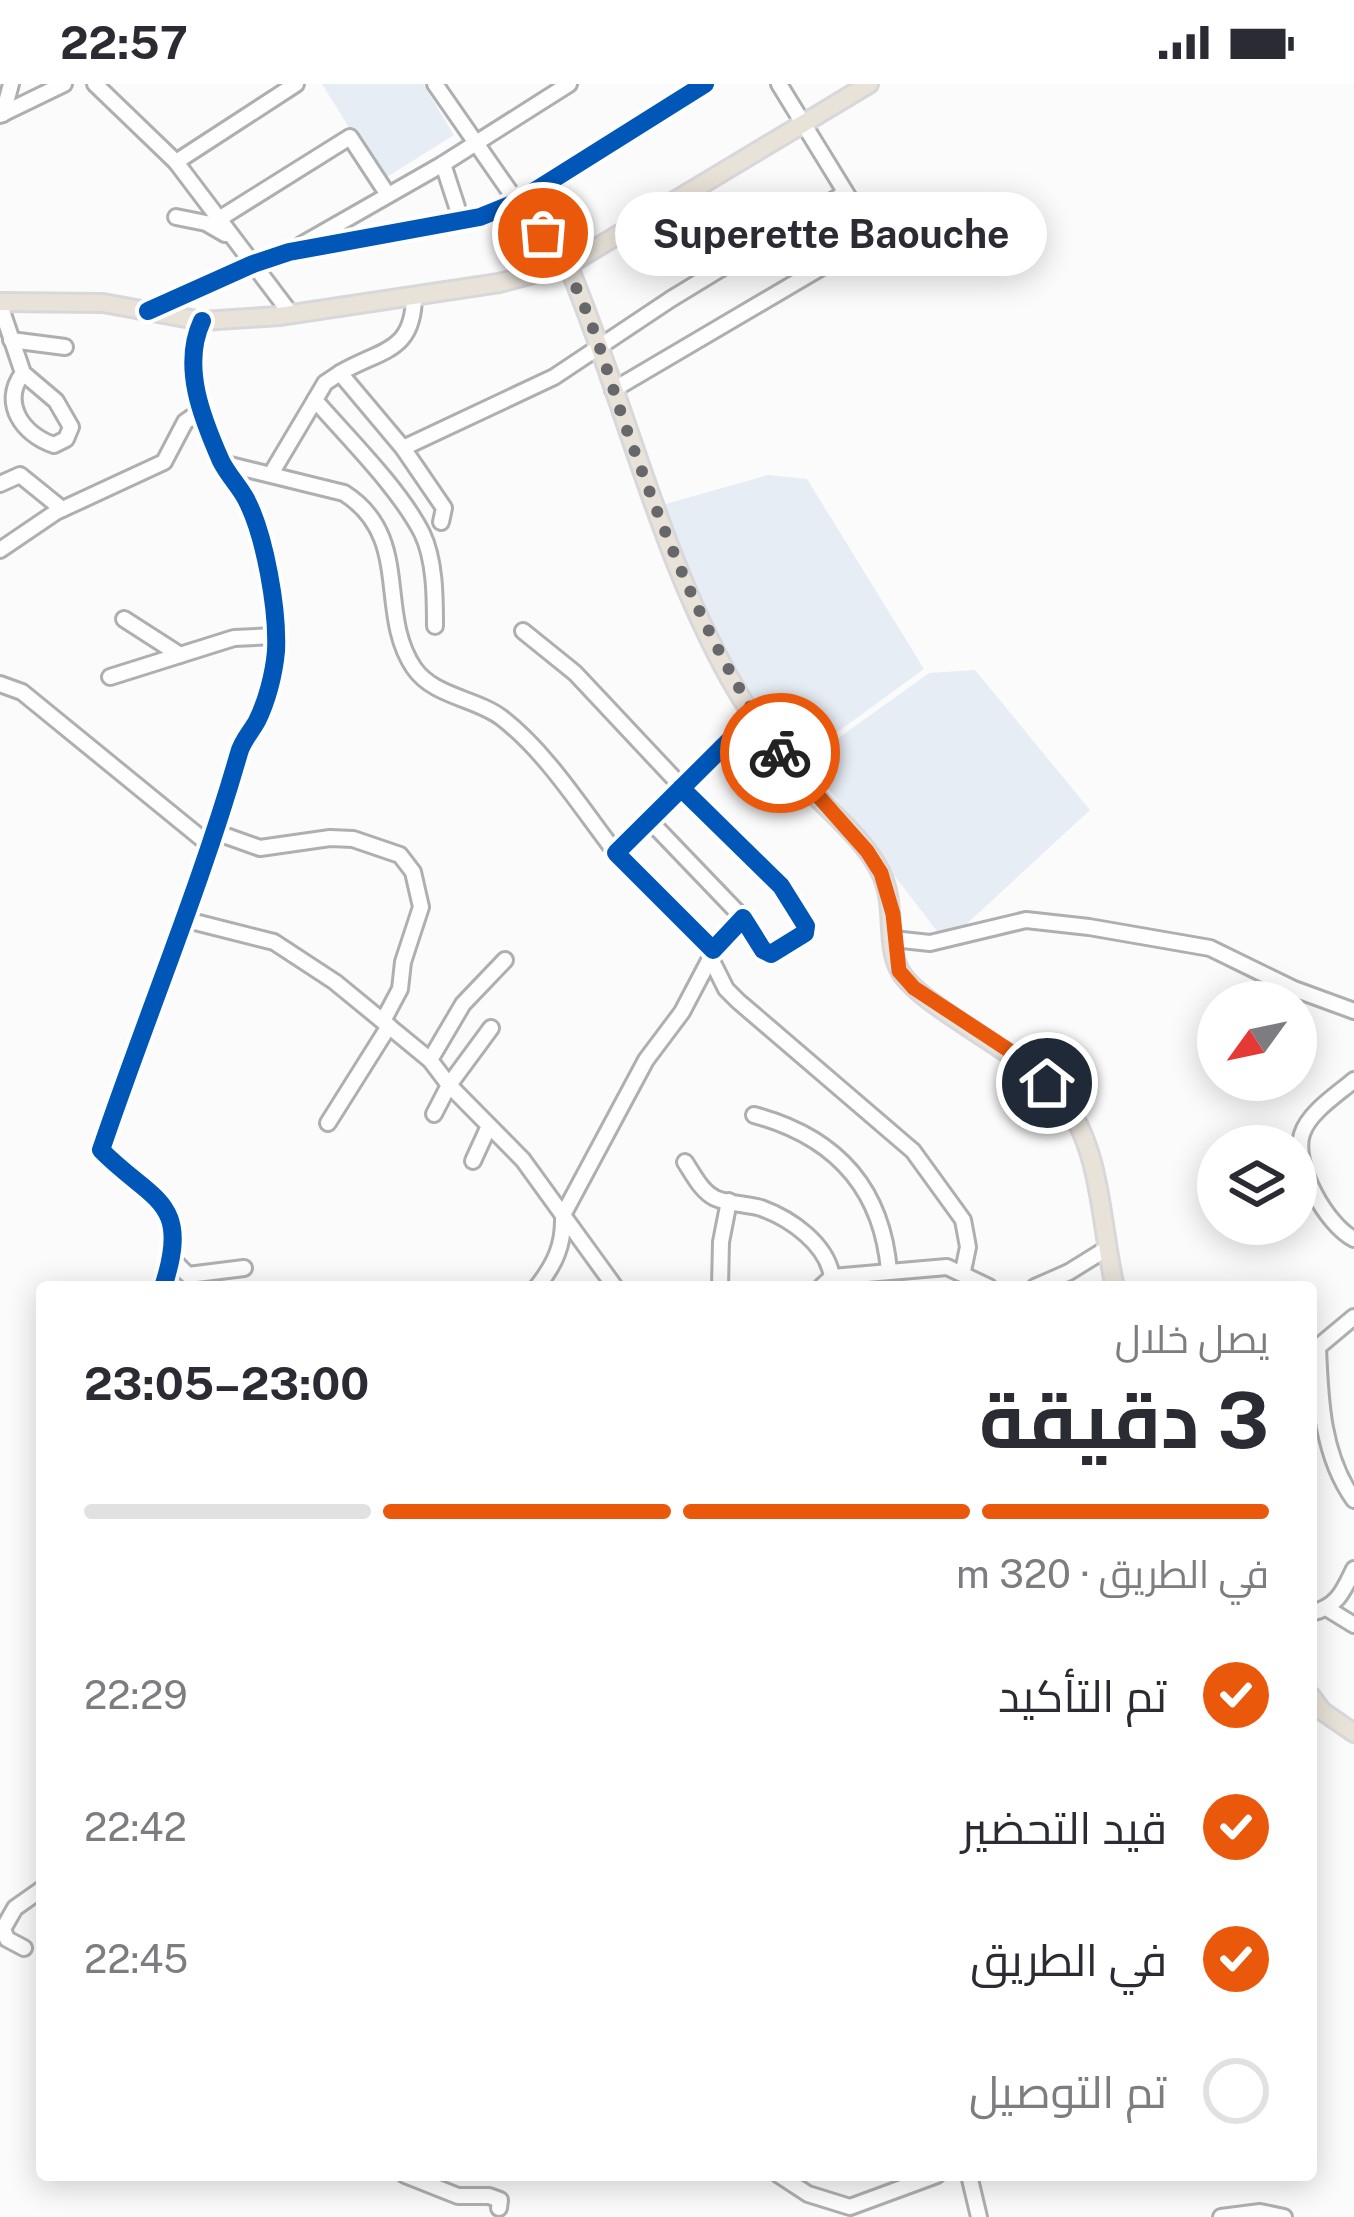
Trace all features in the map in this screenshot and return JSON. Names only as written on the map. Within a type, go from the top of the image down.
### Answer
[{"type":"main road","points":[[0,303],[103,303],[202,321],[291,314],[500,283],[568,265],[868,84]]},
{"type":"main road","points":[[568,265],[658,517],[704,626],[754,716],[794,773],[867,851],[887,891],[899,971],[914,988],[1010,1051],[1063,1100],[1081,1130],[1096,1174],[1114,1281]]},
{"type":"main road","points":[[1317,1712],[1354,1733]]},
{"type":"street","points":[[2,115],[11,84]]},
{"type":"street","points":[[2,115],[64,84]]},
{"type":"street","points":[[95,84],[176,162],[291,314]]},
{"type":"street","points":[[176,162],[296,84]]},
{"type":"street","points":[[435,84],[517,202],[568,265]]},
{"type":"street","points":[[290,252],[569,84]]},
{"type":"street","points":[[148,311],[290,252],[480,217],[517,202],[705,84]]},
{"type":"street","points":[[613,390],[873,237],[779,84]]},
{"type":"street","points":[[219,219],[350,137],[388,194]]},
{"type":"street","points":[[443,164],[457,207]]},
{"type":"street","points":[[403,448],[600,350],[671,299],[845,193]]},
{"type":"street","points":[[176,217],[206,223],[235,240]]},
{"type":"street","points":[[271,473],[325,383],[399,345],[410,329],[414,296]]},
{"type":"street","points":[[0,303],[23,373],[66,415],[71,428],[66,440],[54,445],[37,440],[21,426],[12,396],[23,373]]},
{"type":"street","points":[[166,1281],[172,1259],[171,1220],[155,1193],[101,1150],[214,839],[240,747],[266,700],[276,651],[270,573],[248,501],[222,463],[192,380],[194,338],[202,321]]},
{"type":"street","points":[[11,340],[65,347]]},
{"type":"street","points":[[340,373],[403,448],[444,508],[441,522]]},
{"type":"street","points":[[315,400],[421,532],[434,586],[436,626]]},
{"type":"street","points":[[0,550],[62,509],[164,461],[185,422],[206,417]]},
{"type":"street","points":[[222,463],[344,494],[359,503],[390,555],[400,628],[413,667],[427,682],[499,716],[533,747],[616,853],[712,956],[726,989],[924,1164],[963,1220],[968,1246],[963,1271]]},
{"type":"street","points":[[0,484],[20,475],[62,509]]},
{"type":"street","points":[[124,619],[180,655]]},
{"type":"street","points":[[523,631],[575,673],[781,886],[807,930],[771,954],[763,950],[743,918],[650,820]]},
{"type":"street","points":[[110,677],[233,638],[274,636]]},
{"type":"street","points":[[0,683],[22,692],[214,839],[260,848],[353,839],[400,855],[413,872],[421,907],[403,962],[400,989],[386,1023],[328,1123]]},
{"type":"street","points":[[616,853],[754,716]]},
{"type":"street","points":[[543,1281],[554,1266],[563,1236],[563,1215],[646,1060],[682,1012],[712,956],[743,918]]},
{"type":"street","points":[[183,919],[274,942],[335,982],[430,1060],[448,1085],[523,1160],[611,1281]]},
{"type":"street","points":[[893,939],[930,943],[1026,920],[1107,930],[1210,948],[1294,989],[1354,1011]]},
{"type":"street","points":[[430,1060],[464,1004],[505,960]]},
{"type":"street","points":[[434,1114],[448,1085],[491,1028]]},
{"type":"street","points":[[1354,1080],[1308,1123],[1300,1152],[1315,1195],[1336,1226],[1354,1239]]},
{"type":"street","points":[[754,1115],[792,1128],[843,1163],[863,1184],[886,1234],[895,1276]]},
{"type":"street","points":[[473,1161],[489,1126]]},
{"type":"street","points":[[685,1162],[698,1184],[715,1198],[765,1209],[808,1235],[825,1254],[826,1281]]},
{"type":"street","points":[[719,1281],[729,1201]]},
{"type":"street","points":[[1049,1281],[1106,1249]]},
{"type":"street","points":[[172,1259],[188,1275],[244,1268]]},
{"type":"street","points":[[838,1281],[947,1267],[979,1281]]},
{"type":"street","points":[[1354,1317],[1318,1347],[1321,1403],[1333,1460],[1354,1500]]},
{"type":"street","points":[[1317,1612],[1328,1609],[1342,1595],[1354,1569]]},
{"type":"street","points":[[1328,1609],[1354,1625]]},
{"type":"street","points":[[24,1948],[7,1939],[3,1929],[15,1908],[36,1892]]},
{"type":"street","points":[[420,2181],[458,2196],[500,2200],[499,2208]]},
{"type":"street","points":[[788,2181],[808,2194],[850,2207],[921,2181]]},
{"type":"street","points":[[971,2181],[980,2217]]},
{"type":"street","points":[[1221,2217],[1261,2212],[1284,2217]]},
{"type":"shaded area","points":[[322,84],[423,84],[454,135],[382,180]]},
{"type":"shaded area","points":[[768,475],[807,479],[924,669],[832,736],[789,751],[738,680],[662,505]]},
{"type":"shaded area","points":[[975,670],[1090,810],[946,943],[800,752],[833,742],[929,673]]},
{"type":"cycle path","points":[[148,311],[289,252],[480,217],[517,202],[705,84]]},
{"type":"cycle path","points":[[165,1281],[173,1236],[170,1219],[151,1193],[101,1150],[240,749],[264,705],[276,651],[272,594],[259,532],[246,499],[221,461],[196,392],[193,356],[202,321]]},
{"type":"cycle path","points":[[681,788],[781,886],[806,926],[805,933],[771,954],[763,950],[743,918],[713,950],[616,853],[754,716]]},
{"type":"way so far","points":[[543,233],[568,265],[585,305],[658,517],[704,626],[731,680],[780,753]]},
{"type":"place","name":"Superette Baouche","points":[[543,233]]},
{"type":"route","points":[[780,753],[881,873],[893,914],[899,971],[914,988],[1010,1051],[1047,1083]]}]
